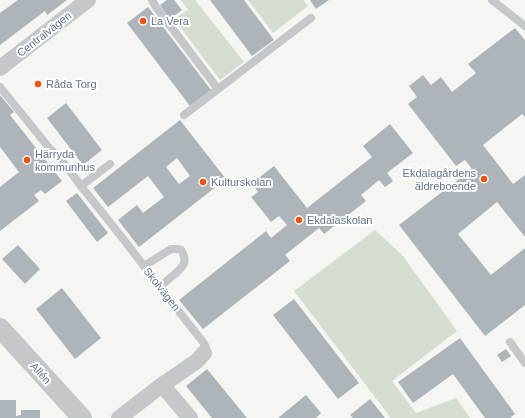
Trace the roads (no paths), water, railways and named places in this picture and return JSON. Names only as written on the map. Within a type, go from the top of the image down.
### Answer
[{"type":"street","name":"Centralvägen","points":[[0,68],[88,0]]},
{"type":"street","name":"Allén","points":[[0,328],[82,418]]},
{"type":"street","name":"Skolvägen","points":[[119,418],[197,361],[204,352]]},
{"type":"street","points":[[162,386],[190,418]]},
{"type":"lane","points":[[152,0],[218,89]]},
{"type":"lane","points":[[492,0],[525,26]]},
{"type":"lane","points":[[184,115],[311,18]]},
{"type":"lane","name":"Skolvägen","points":[[0,87],[50,149],[60,158],[160,286],[203,342],[206,347],[204,352]]},
{"type":"lane","points":[[81,186],[110,164]]},
{"type":"lane","points":[[144,266],[171,249],[177,248],[181,250],[185,259],[182,268],[160,286]]},
{"type":"lane","points":[[510,342],[525,363]]},
{"type":"place","name":"La Vera","points":[[143,21]]},
{"type":"place","name":"Råda Torg","points":[[38,84]]},
{"type":"place","name":"Härryda kommunhus","points":[[27,160]]},
{"type":"place","name":"Ekdalagårdens äldreboende","points":[[484,179]]},
{"type":"place","name":"Kulturskolan","points":[[203,182]]},
{"type":"place","name":"Ekdalaskolan","points":[[299,220]]}]
